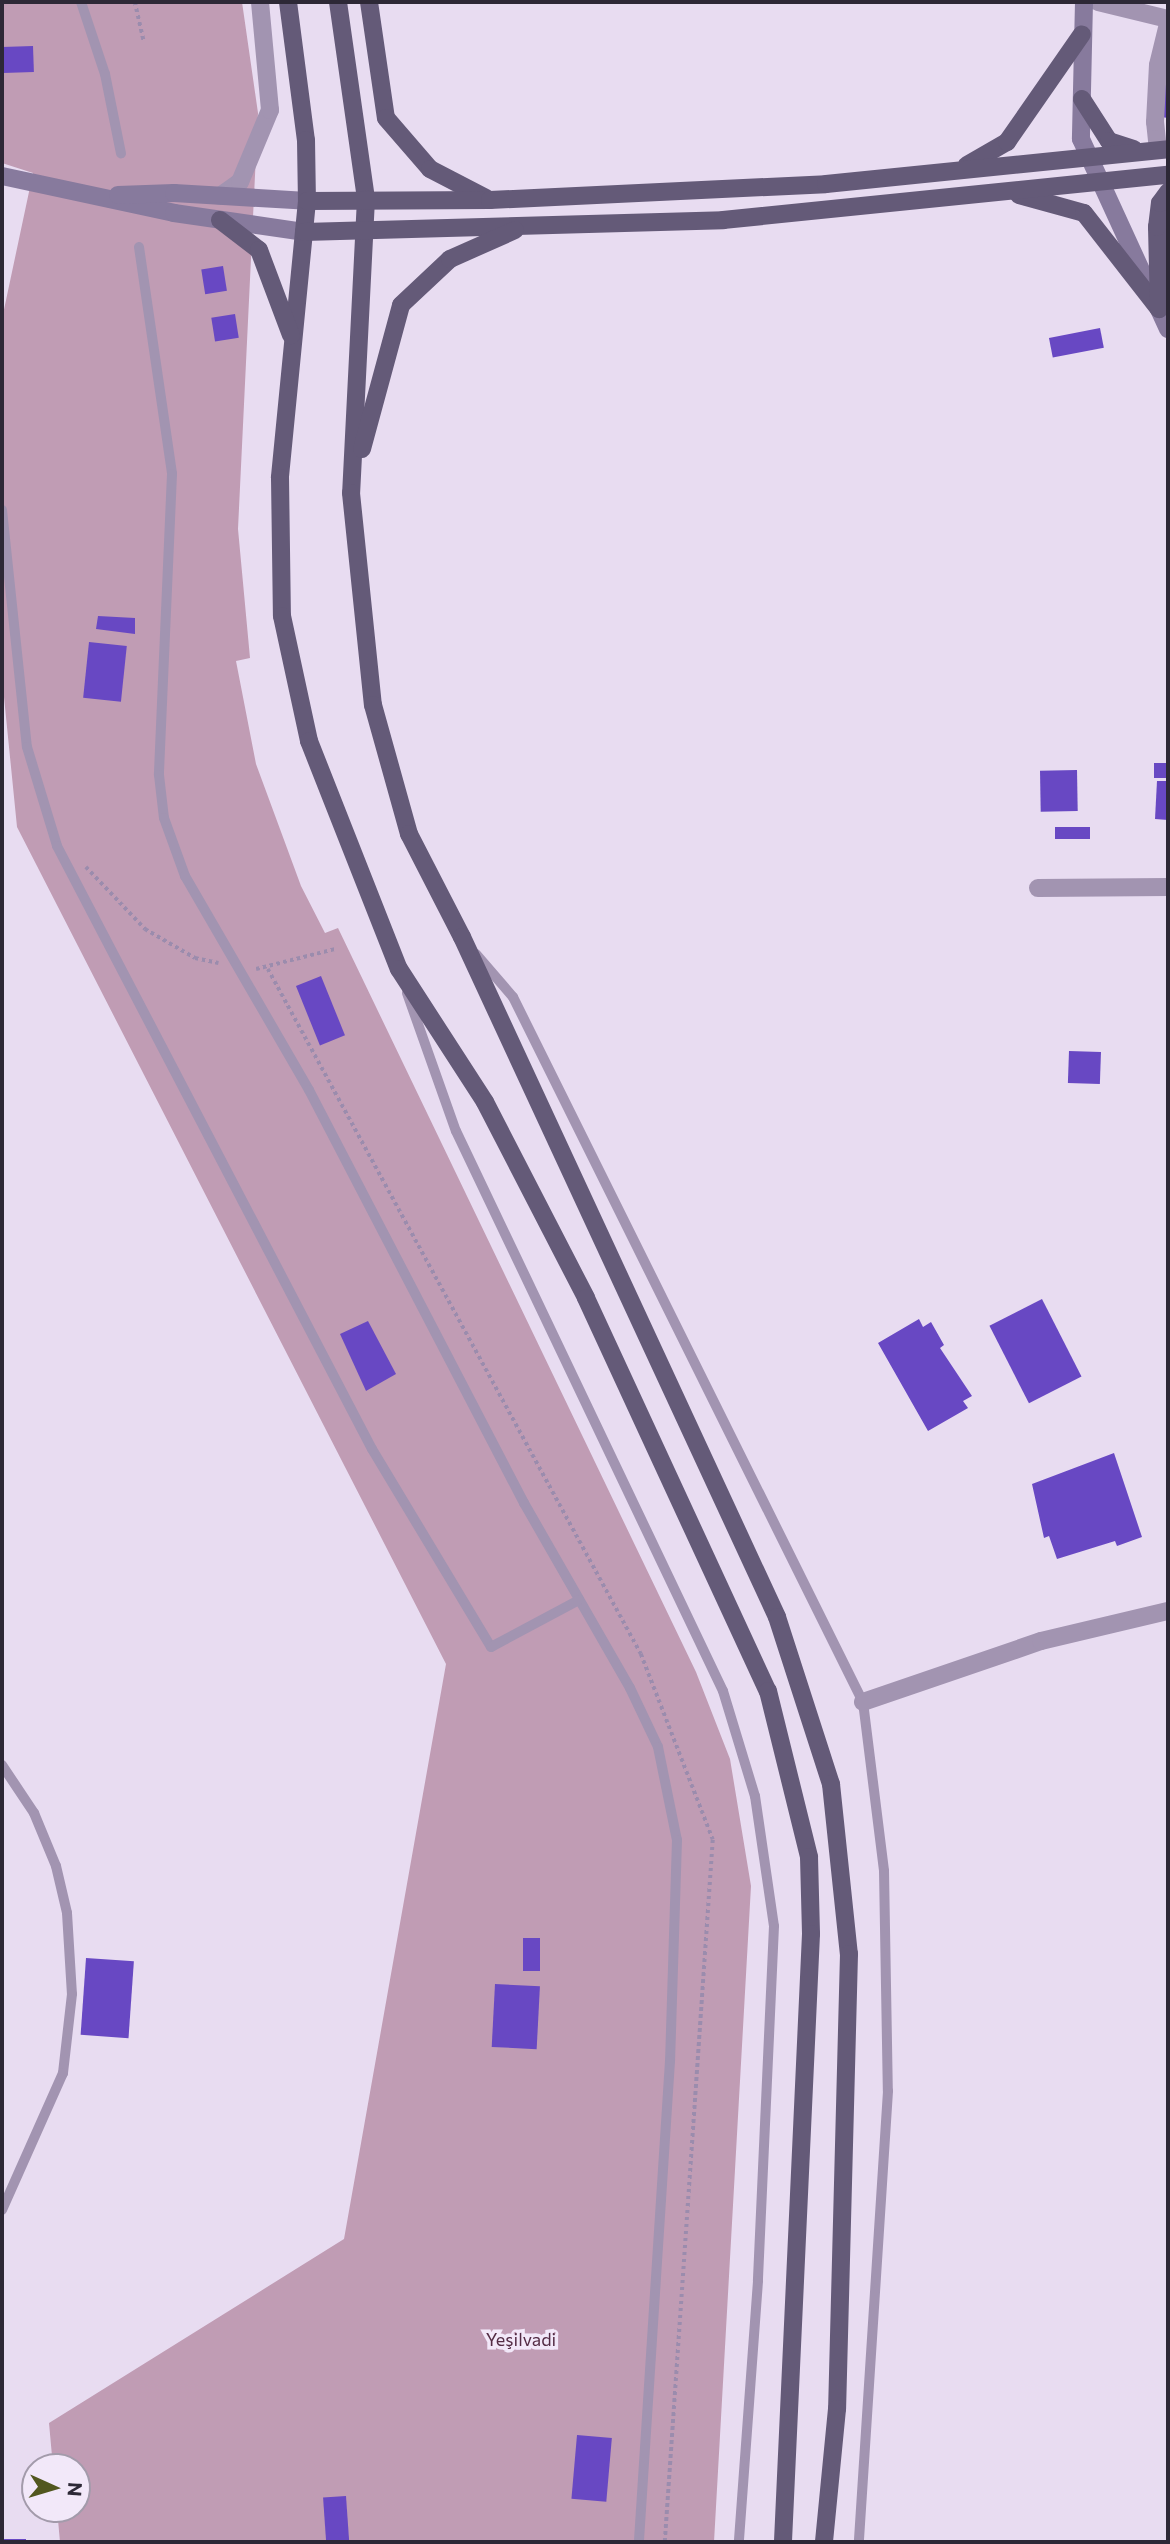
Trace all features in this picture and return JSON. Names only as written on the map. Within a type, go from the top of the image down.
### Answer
[{"type":"main road","points":[[288,2],[306,140],[307,201],[280,478],[282,616],[309,741],[399,969],[491,1114],[586,1298],[768,1691],[809,1857],[811,1934],[783,2542]]},
{"type":"main road","points":[[338,2],[366,199],[351,493],[373,705],[409,834],[463,937],[777,1617],[831,1784],[849,1954],[837,2409],[824,2542]]},
{"type":"main road","points":[[369,2],[386,118],[430,169],[489,200]]},
{"type":"main road","points":[[951,172],[1007,142],[1082,34]]},
{"type":"main road","points":[[1082,99],[1109,141],[1157,150]]},
{"type":"main road","points":[[307,201],[489,200],[826,184],[1157,150]]},
{"type":"main road","points":[[304,232],[723,220],[1168,175]]},
{"type":"main road","points":[[1007,192],[1084,213],[1159,309]]},
{"type":"main road","points":[[1159,309],[1157,227],[1160,202],[1168,192]]},
{"type":"main road","points":[[220,220],[259,250],[293,343]]},
{"type":"main road","points":[[351,493],[401,305],[450,259],[524,226]]},
{"type":"street","points":[[220,196],[240,182],[270,110],[260,2]]},
{"type":"street","points":[[1084,2],[1081,139],[1168,329]]},
{"type":"street","points":[[1098,2],[1168,19]]},
{"type":"street","points":[[1157,150],[1155,122],[1158,65],[1168,24]]},
{"type":"street","points":[[2,176],[90,196],[220,220],[304,232]]},
{"type":"street","points":[[90,196],[220,196],[307,201]]},
{"type":"street","points":[[1038,888],[1168,887]]},
{"type":"street","points":[[863,1702],[1041,1641],[1168,1611]]},
{"type":"lane","points":[[81,2],[105,74],[121,153]]},
{"type":"lane","points":[[139,247],[172,474],[159,775],[164,818],[185,876],[309,1090],[524,1503],[658,1747],[677,1840],[670,2061],[639,2542]]},
{"type":"lane","points":[[2,510],[27,747],[57,846],[372,1449],[491,1647],[579,1600]]},
{"type":"lane","points":[[463,937],[513,997],[863,1702],[884,1871],[888,2091],[859,2542]]},
{"type":"lane","points":[[399,969],[456,1130],[723,1691],[755,1796],[775,1926],[758,2281],[739,2542]]},
{"type":"lane","points":[[2,1765],[34,1813],[56,1866],[67,1913],[72,1994],[63,2073],[2,2210]]},
{"type":"path","points":[[135,2],[144,42]]},
{"type":"path","points":[[57,846],[98,876],[145,929],[195,958],[239,969],[268,969],[335,949]]},
{"type":"path","points":[[268,969],[641,1654],[713,1840],[665,2542]]},
{"type":"green space","name":"Yeşilvadi","points":[[2,2],[242,2],[258,113],[238,529],[250,658],[236,661],[256,764],[301,886],[325,933],[338,928],[696,1672],[730,1759],[751,1886],[714,2542],[60,2542],[58,2523],[91,2523],[91,2453],[52,2453],[49,2423],[344,2239],[446,1664],[17,827],[2,677],[2,319],[33,173],[2,163]]},
{"type":"building","points":[[33,46],[34,72],[3,73],[2,47]]},
{"type":"building","points":[[1158,71],[1168,72],[1168,118],[1161,117]]},
{"type":"building","points":[[223,266],[227,291],[205,294],[201,269]]},
{"type":"building","points":[[235,314],[239,338],[215,341],[211,318]]},
{"type":"building","points":[[1100,328],[1104,348],[1053,358],[1049,338]]},
{"type":"building","points":[[98,616],[135,618],[135,634],[96,629]]},
{"type":"building","points":[[89,642],[127,646],[121,702],[83,698]]},
{"type":"building","points":[[1154,763],[1168,763],[1168,778],[1154,778]]},
{"type":"building","points":[[1077,770],[1078,811],[1041,812],[1040,771]]},
{"type":"building","points":[[1157,781],[1168,781],[1168,820],[1155,819]]},
{"type":"building","points":[[1055,827],[1090,827],[1090,839],[1055,839]]},
{"type":"building","points":[[321,976],[345,1035],[320,1045],[296,986]]},
{"type":"building","points":[[1069,1051],[1101,1052],[1100,1084],[1068,1083]]},
{"type":"building","points":[[1042,1299],[1081,1377],[1029,1403],[989,1326]]},
{"type":"building","points":[[919,1319],[923,1327],[931,1322],[944,1345],[940,1348],[972,1396],[963,1401],[968,1408],[928,1431],[878,1343]]},
{"type":"building","points":[[368,1321],[396,1374],[366,1391],[340,1334]]},
{"type":"building","points":[[1114,1453],[1142,1537],[1117,1546],[1115,1541],[1057,1559],[1049,1536],[1044,1538],[1032,1484]]},
{"type":"building","points":[[523,1938],[540,1938],[540,1971],[523,1971]]},
{"type":"building","points":[[86,1958],[134,1961],[129,2038],[81,2035]]},
{"type":"building","points":[[495,1984],[540,1986],[537,2049],[492,2047]]},
{"type":"building","points":[[577,2435],[612,2438],[606,2502],[571,2499]]},
{"type":"building","points":[[346,2496],[349,2542],[326,2542],[323,2498]]},
{"type":"building","points":[[2,2539],[26,2539],[26,2542],[2,2542]]}]
